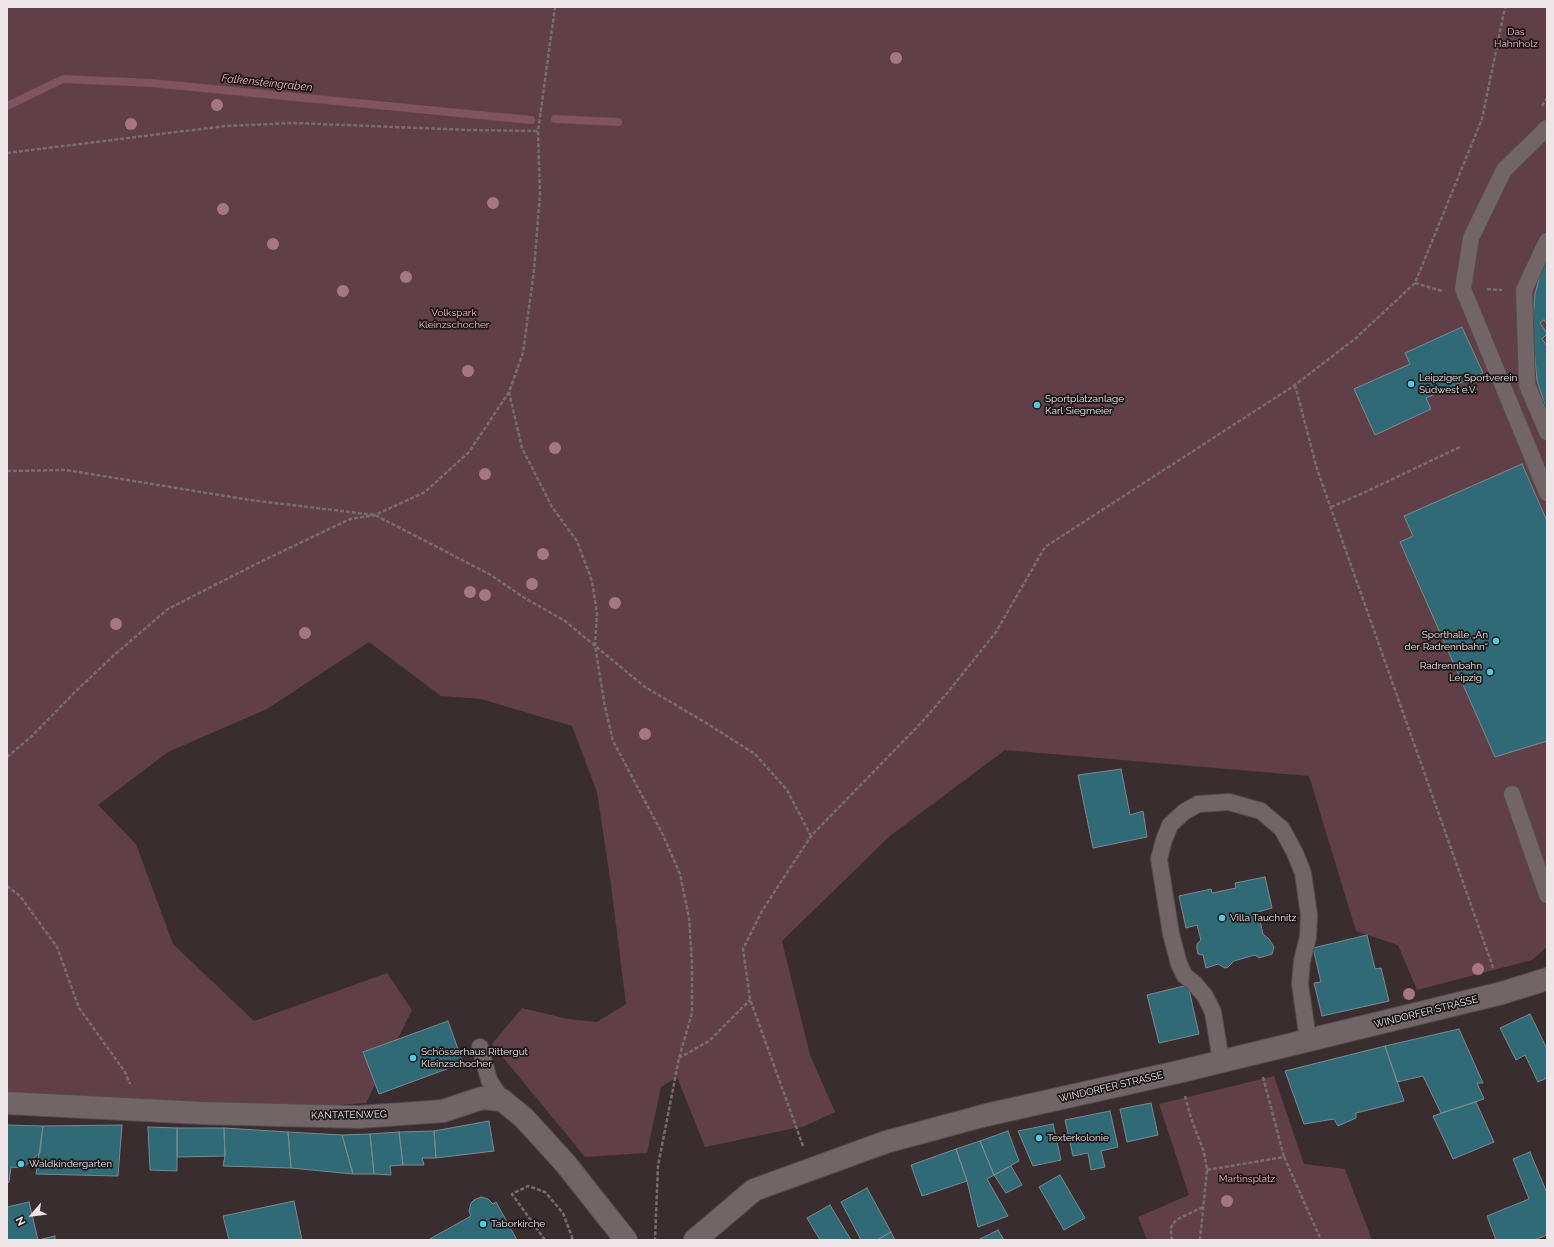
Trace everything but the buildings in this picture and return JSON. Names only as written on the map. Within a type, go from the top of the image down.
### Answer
[{"type":"street","name":"WINDORFER STRASSE","points":[[694,1240],[754,1190],[886,1142],[986,1115],[1178,1072],[1502,993],[1547,979]]},
{"type":"street","name":"KANTATENWEG","points":[[7,1103],[201,1113],[359,1117],[443,1111],[482,1098],[502,1100]]},
{"type":"street","points":[[502,1100],[524,1118],[560,1157],[626,1240]]},
{"type":"lane","points":[[1547,128],[1504,170],[1471,238],[1463,289],[1547,493]]},
{"type":"lane","points":[[1547,241],[1524,290],[1527,385],[1547,432]]},
{"type":"lane","points":[[1512,794],[1547,895]]},
{"type":"lane","points":[[1221,1061],[1213,1012],[1205,996],[1194,983],[1185,976],[1179,964],[1171,934],[1159,859],[1170,825],[1184,812],[1198,804],[1229,802],[1261,811],[1282,829],[1295,852],[1303,873],[1309,915],[1308,937],[1302,961],[1300,984],[1308,1040]]},
{"type":"lane","points":[[480,1047],[489,1080],[502,1100]]},
{"type":"path","points":[[7,756],[30,737],[74,692],[168,609],[256,564],[350,519],[375,515],[425,492],[470,452],[509,392],[523,353],[534,270],[540,194],[538,131],[555,7]]},
{"type":"path","points":[[811,1169],[750,999],[743,949],[762,911],[811,836],[921,723],[996,632],[1045,547],[1295,385],[1356,338],[1415,283],[1482,119],[1505,7]]},
{"type":"path","points":[[7,154],[225,126],[301,124],[538,131]]},
{"type":"path","points":[[1415,283],[1439,291],[1463,289],[1524,290]]},
{"type":"path","points":[[1295,385],[1317,470],[1502,993]]},
{"type":"path","points":[[509,392],[522,448],[552,507],[577,541],[592,581],[597,614],[595,645],[605,707],[613,741],[663,835],[680,874],[689,918],[692,963],[692,1013],[679,1058],[658,1166],[655,1240]]},
{"type":"path","points":[[1331,507],[1362,494],[1460,447]]},
{"type":"path","points":[[7,471],[66,470],[250,500],[375,515],[491,575],[523,597],[566,621],[645,686],[703,720],[755,754],[787,790],[811,836]]},
{"type":"path","points":[[7,886],[20,896],[58,947],[78,1008],[125,1072],[134,1094],[134,1109]]},
{"type":"path","points":[[679,1058],[709,1041],[750,999]]},
{"type":"path","points":[[1257,1052],[1284,1157],[1321,1240]]},
{"type":"path","points":[[1178,1072],[1191,1118],[1204,1152],[1207,1170],[1200,1240]]},
{"type":"path","points":[[1207,1170],[1284,1157]]},
{"type":"path","points":[[545,1240],[512,1194],[528,1186],[545,1192],[563,1213],[572,1240]]},
{"type":"path","points":[[1173,1240],[1171,1237],[1171,1227],[1176,1220],[1204,1207]]},
{"type":"green space","name":"Volkspark Kleinzschocher","points":[[7,7],[1547,7],[1547,947],[1532,960],[1417,990],[1398,945],[1356,931],[1309,776],[1005,750],[891,835],[782,941],[810,1055],[835,1112],[805,1126],[705,1147],[677,1077],[661,1087],[647,1153],[585,1157],[492,1044],[522,1008],[568,1019],[597,1022],[626,1004],[611,885],[597,792],[572,726],[481,699],[441,696],[369,642],[267,709],[168,752],[98,805],[136,844],[173,944],[254,1021],[387,973],[412,1010],[366,1103],[258,1110],[7,1091]]},
{"type":"green space","name":"Martinsplatz","points":[[1274,1076],[1304,1164],[1345,1169],[1372,1240],[1147,1240],[1138,1217],[1189,1195],[1159,1104]]},
{"type":"waterway","name":"Falkensteingraben","points":[[7,106],[63,79],[151,83],[531,120]]},
{"type":"waterway","name":"Falkensteingraben","points":[[555,119],[618,122]]},
{"type":"place","name":"Leipziger Sportverein Südwest e.V.","points":[[1411,384]]},
{"type":"place","name":"Sportplatzanlage Karl Siegmeier","points":[[1037,405]]},
{"type":"place","name":"Sporthalle „An der Radrennbahn“","points":[[1496,641]]},
{"type":"place","name":"Radrennbahn Leipzig","points":[[1490,672]]},
{"type":"place","name":"Villa Tauchnitz","points":[[1222,918]]},
{"type":"place","name":"Schösserhaus Rittergut Kleinzschocher","points":[[413,1058]]},
{"type":"place","name":"Texterkolonie","points":[[1039,1138]]},
{"type":"place","name":"Waldkindergarten","points":[[21,1164]]},
{"type":"place","name":"Taborkirche","points":[[483,1224]]},
{"type":"park label","name":"Das Hahnholz","points":[[1516,38]]}]
